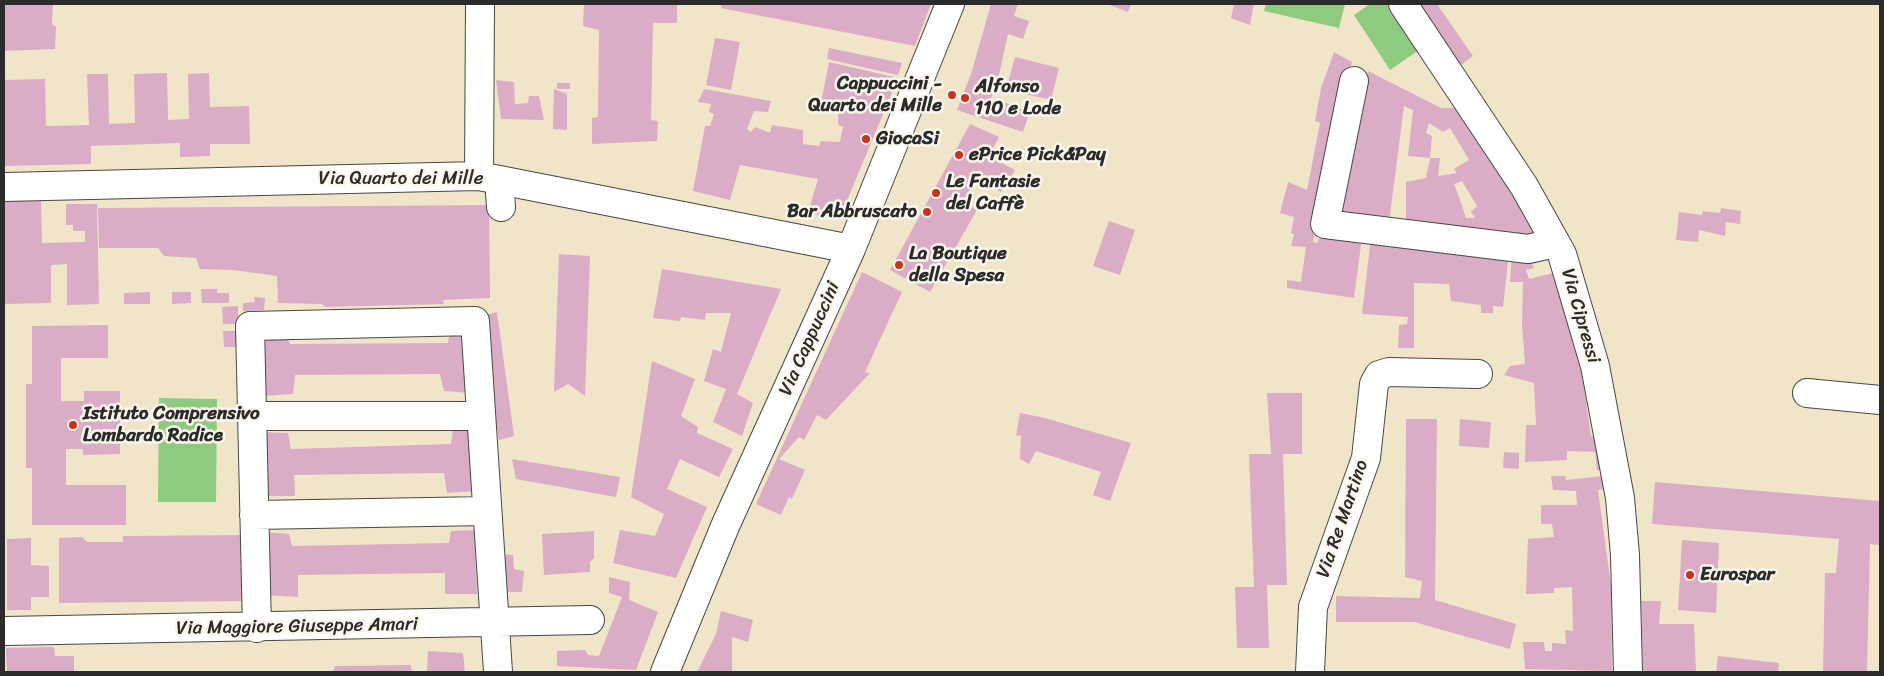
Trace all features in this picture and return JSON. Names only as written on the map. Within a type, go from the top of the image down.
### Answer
[{"type":"street","points":[[480,4],[489,178],[501,207]]},
{"type":"street","name":"Via Cappuccini","points":[[665,672],[726,524],[851,249],[950,4]]},
{"type":"street","name":"Via Cipressi","points":[[1403,4],[1524,186],[1562,254],[1595,366],[1620,498],[1625,556],[1628,672]]},
{"type":"street","points":[[1354,81],[1325,224],[1528,249],[1556,243]]},
{"type":"street","name":"Via Quarto dei Mille","points":[[4,187],[489,178],[851,249]]},
{"type":"street","points":[[257,628],[250,326],[475,321],[498,672]]},
{"type":"street","name":"Via Re Martino","points":[[1310,672],[1312,607],[1366,458],[1374,384],[1379,375],[1389,372],[1478,374]]},
{"type":"street","points":[[1807,393],[1880,400]]},
{"type":"street","points":[[252,416],[482,416]]},
{"type":"street","points":[[254,515],[487,511]]},
{"type":"street","name":"Via Maggiore Giuseppe Amari","points":[[4,631],[257,628],[590,620]]},
{"type":"green space","points":[[1266,4],[1345,4],[1339,28],[1264,11]]},
{"type":"green space","points":[[1370,4],[1389,4],[1419,50],[1390,70],[1354,15]]},
{"type":"green space","points":[[159,398],[217,399],[216,502],[158,502]]},
{"type":"building","points":[[4,4],[53,4],[52,24],[56,27],[55,49],[4,51]]},
{"type":"building","points":[[584,4],[677,4],[677,23],[653,23],[651,120],[658,121],[657,141],[592,144],[592,118],[598,117],[599,30],[583,26]]},
{"type":"building","points":[[722,4],[931,4],[915,46],[721,8]]},
{"type":"building","points":[[991,4],[1018,4],[1014,16],[1029,21],[1023,39],[1008,34],[999,75],[989,104],[998,109],[1000,101],[1030,111],[1023,132],[957,110],[971,74]]},
{"type":"building","points":[[1107,4],[1131,4],[1128,12]]},
{"type":"building","points":[[1234,4],[1254,4],[1250,25],[1231,18]]},
{"type":"building","points":[[1415,4],[1437,4],[1473,56],[1458,67]]},
{"type":"building","points":[[715,38],[740,42],[731,90],[706,85]]},
{"type":"building","points":[[829,48],[902,63],[898,75],[827,59]]},
{"type":"building","points":[[1334,52],[1352,62],[1325,173],[1313,242],[1318,243],[1318,239],[1333,237],[1362,237],[1354,298],[1287,288],[1287,280],[1301,282],[1306,247],[1291,246],[1294,234],[1291,233],[1294,217],[1280,213],[1288,182],[1307,190],[1320,123],[1315,121],[1321,88]]},
{"type":"building","points":[[1015,57],[1059,68],[1051,100],[1020,93],[1021,90],[1007,86]]},
{"type":"building","points":[[829,62],[898,78],[839,220],[808,213],[818,179],[740,165],[730,200],[693,191],[705,126],[710,126],[714,114],[709,112],[711,104],[698,102],[704,89],[771,101],[768,112],[754,111],[747,129],[751,132],[755,127],[770,133],[772,125],[803,130],[803,144],[819,146],[821,141],[840,142],[843,127],[838,125],[838,114],[820,108]]},
{"type":"building","points":[[1368,71],[1441,108],[1455,108],[1462,119],[1465,118],[1540,237],[1406,223],[1406,182],[1426,178],[1430,158],[1408,156],[1413,110],[1404,106],[1389,223],[1339,214],[1358,104]],"holes":[[[1429,123],[1443,132],[1450,128],[1469,160],[1454,169],[1457,173],[1438,176],[1440,158],[1430,158],[1432,136],[1426,133]],[[1462,181],[1477,206],[1471,212],[1475,218],[1466,218],[1454,184]]]},
{"type":"building","points":[[167,73],[168,120],[189,119],[188,74],[209,73],[210,107],[249,106],[250,144],[210,144],[210,156],[180,157],[180,143],[91,146],[91,164],[4,166],[4,80],[45,79],[46,126],[89,125],[87,74],[108,74],[109,124],[135,123],[134,74]]},
{"type":"building","points":[[496,80],[514,82],[515,104],[528,103],[529,96],[539,96],[544,120],[501,119]]},
{"type":"building","points":[[557,83],[570,83],[570,89],[557,89]]},
{"type":"building","points":[[554,89],[567,94],[567,130],[553,129]]},
{"type":"building","points":[[970,124],[999,137],[989,156],[1015,170],[1001,192],[975,178],[964,202],[977,210],[930,292],[890,270]]},
{"type":"building","points":[[41,200],[42,243],[85,242],[85,231],[73,231],[73,225],[66,225],[66,204],[97,204],[99,304],[67,305],[67,264],[51,265],[51,303],[4,304],[4,201]]},
{"type":"building","points":[[489,205],[490,298],[443,300],[444,304],[325,307],[322,304],[278,303],[277,276],[233,270],[200,269],[196,258],[164,256],[158,248],[99,248],[98,208]]},
{"type":"building","points":[[1721,208],[1741,211],[1740,224],[1726,222],[1725,236],[1699,230],[1698,242],[1676,240],[1679,212],[1702,215],[1703,211],[1720,213]]},
{"type":"building","points":[[1109,221],[1135,230],[1120,275],[1093,266]]},
{"type":"building","points":[[1371,238],[1509,253],[1503,307],[1493,306],[1493,313],[1481,313],[1481,305],[1451,301],[1449,284],[1414,283],[1414,348],[1398,348],[1399,325],[1407,324],[1408,317],[1362,314]]},
{"type":"building","points":[[1512,253],[1551,259],[1532,264],[1534,268],[1526,270],[1529,279],[1553,273],[1580,362],[1591,436],[1599,436],[1602,470],[1597,470],[1595,452],[1567,451],[1567,460],[1525,462],[1526,425],[1536,425],[1534,383],[1504,375],[1510,366],[1525,364],[1522,325],[1523,282],[1510,282]]},
{"type":"building","points":[[559,254],[590,256],[585,396],[568,384],[554,392]]},
{"type":"building","points":[[662,269],[781,289],[737,394],[753,403],[742,436],[713,422],[726,389],[704,381],[713,349],[721,352],[731,313],[706,313],[705,320],[681,317],[680,321],[653,318]]},
{"type":"building","points":[[862,272],[902,292],[865,372],[870,373],[826,420],[817,415],[804,440],[799,437],[779,459],[805,470],[792,499],[789,497],[781,515],[756,504]]},
{"type":"building","points":[[201,289],[217,289],[217,293],[229,293],[229,303],[202,303]]},
{"type":"building","points":[[150,292],[150,304],[124,304],[124,293]]},
{"type":"building","points":[[172,292],[191,292],[191,303],[172,304]]},
{"type":"building","points":[[254,297],[265,298],[264,310],[243,311],[243,303],[255,302]]},
{"type":"building","points":[[238,306],[238,324],[223,324],[222,307]]},
{"type":"building","points":[[497,312],[514,436],[499,440],[478,317]]},
{"type":"building","name":"Istituto Comprensivo Lombardo Radice","points":[[108,325],[108,358],[61,358],[61,401],[84,401],[84,391],[120,391],[120,454],[83,455],[83,449],[66,449],[66,485],[126,485],[126,525],[32,525],[32,468],[26,468],[26,384],[32,384],[32,326]]},
{"type":"building","points":[[223,331],[238,331],[238,347],[224,347]]},
{"type":"building","points":[[450,331],[475,332],[472,393],[444,391],[440,374],[295,375],[293,394],[263,396],[258,333],[286,335],[290,344],[448,343]]},
{"type":"building","points":[[652,361],[695,379],[681,416],[698,427],[697,433],[733,449],[719,477],[680,459],[667,489],[707,507],[676,578],[613,563],[620,530],[655,536],[664,514],[631,497]]},
{"type":"building","points":[[1267,393],[1302,393],[1302,454],[1283,454],[1287,585],[1267,585],[1269,648],[1237,648],[1235,587],[1254,587],[1249,454],[1271,454]]},
{"type":"building","points":[[1020,413],[1045,418],[1131,443],[1110,501],[1093,495],[1101,472],[1036,451],[1029,464],[1020,459],[1021,435],[1016,436]]},
{"type":"building","points":[[1406,419],[1437,419],[1435,600],[1516,624],[1510,649],[1414,622],[1336,622],[1336,596],[1420,598],[1422,581],[1405,577]]},
{"type":"building","points":[[1460,419],[1491,422],[1489,448],[1459,446]]},
{"type":"building","points":[[476,429],[476,491],[447,493],[444,473],[294,475],[295,496],[263,496],[261,432],[288,433],[291,449],[451,444],[453,430]]},
{"type":"building","points":[[1504,452],[1519,453],[1519,469],[1503,468]]},
{"type":"building","points":[[512,459],[620,477],[616,497],[516,479]]},
{"type":"building","points":[[1551,476],[1565,476],[1566,480],[1603,476],[1605,489],[1598,490],[1611,586],[1612,671],[1525,669],[1523,642],[1544,642],[1545,651],[1552,651],[1552,643],[1566,644],[1565,630],[1573,631],[1572,587],[1554,588],[1554,593],[1526,594],[1528,539],[1554,537],[1552,524],[1541,524],[1541,505],[1577,505],[1576,491],[1553,490]]},
{"type":"building","points":[[1655,482],[1880,501],[1880,545],[1870,544],[1867,672],[1823,672],[1825,573],[1836,573],[1839,539],[1652,524]]},
{"type":"building","points":[[479,530],[480,549],[475,549],[477,594],[445,594],[445,573],[298,575],[298,597],[265,595],[262,532],[289,534],[292,546],[449,543],[451,531]]},
{"type":"building","points":[[594,531],[594,558],[590,562],[590,572],[544,575],[542,534]]},
{"type":"building","points":[[249,535],[250,601],[59,603],[59,538],[82,537],[87,542],[123,542],[123,536]]},
{"type":"building","points":[[31,538],[31,565],[49,566],[49,597],[31,597],[31,610],[7,610],[7,539]]},
{"type":"building","points":[[1682,540],[1719,543],[1716,613],[1678,610]]},
{"type":"building","points":[[503,554],[513,555],[514,569],[524,571],[522,592],[505,592]]},
{"type":"building","points":[[609,577],[630,582],[629,600],[658,612],[636,670],[557,666],[557,651],[585,650],[588,655],[599,656],[622,597],[609,593]]},
{"type":"building","points":[[1641,601],[1661,601],[1659,624],[1694,624],[1696,672],[1643,672]]},
{"type":"building","points":[[721,611],[753,620],[748,642],[732,637],[732,672],[697,672],[716,634]]},
{"type":"building","points":[[54,647],[55,656],[74,656],[74,672],[7,672],[6,648]]},
{"type":"building","points":[[428,651],[463,653],[465,672],[427,672]]},
{"type":"building","points":[[1718,656],[1779,663],[1778,672],[1716,672]]},
{"type":"building","points":[[411,665],[412,672],[333,672],[335,666]]},
{"type":"place","name":"Cappuccini - Quarto dei Mille","points":[[952,95]]},
{"type":"place","name":"Alfonso 110 e Lode","points":[[965,98]]},
{"type":"place","name":"GiocaSi","points":[[866,139]]},
{"type":"place","name":"ePrice Pick&Pay","points":[[959,155]]},
{"type":"place","name":"Le Fantasie del Caffè","points":[[936,193]]},
{"type":"place","name":"Bar Abbruscato","points":[[927,212]]},
{"type":"place","name":"La Boutique della Spesa","points":[[899,265]]},
{"type":"place","name":"Istituto Comprensivo Lombardo Radice","points":[[73,425]]},
{"type":"place","name":"Eurospar","points":[[1690,575]]}]
